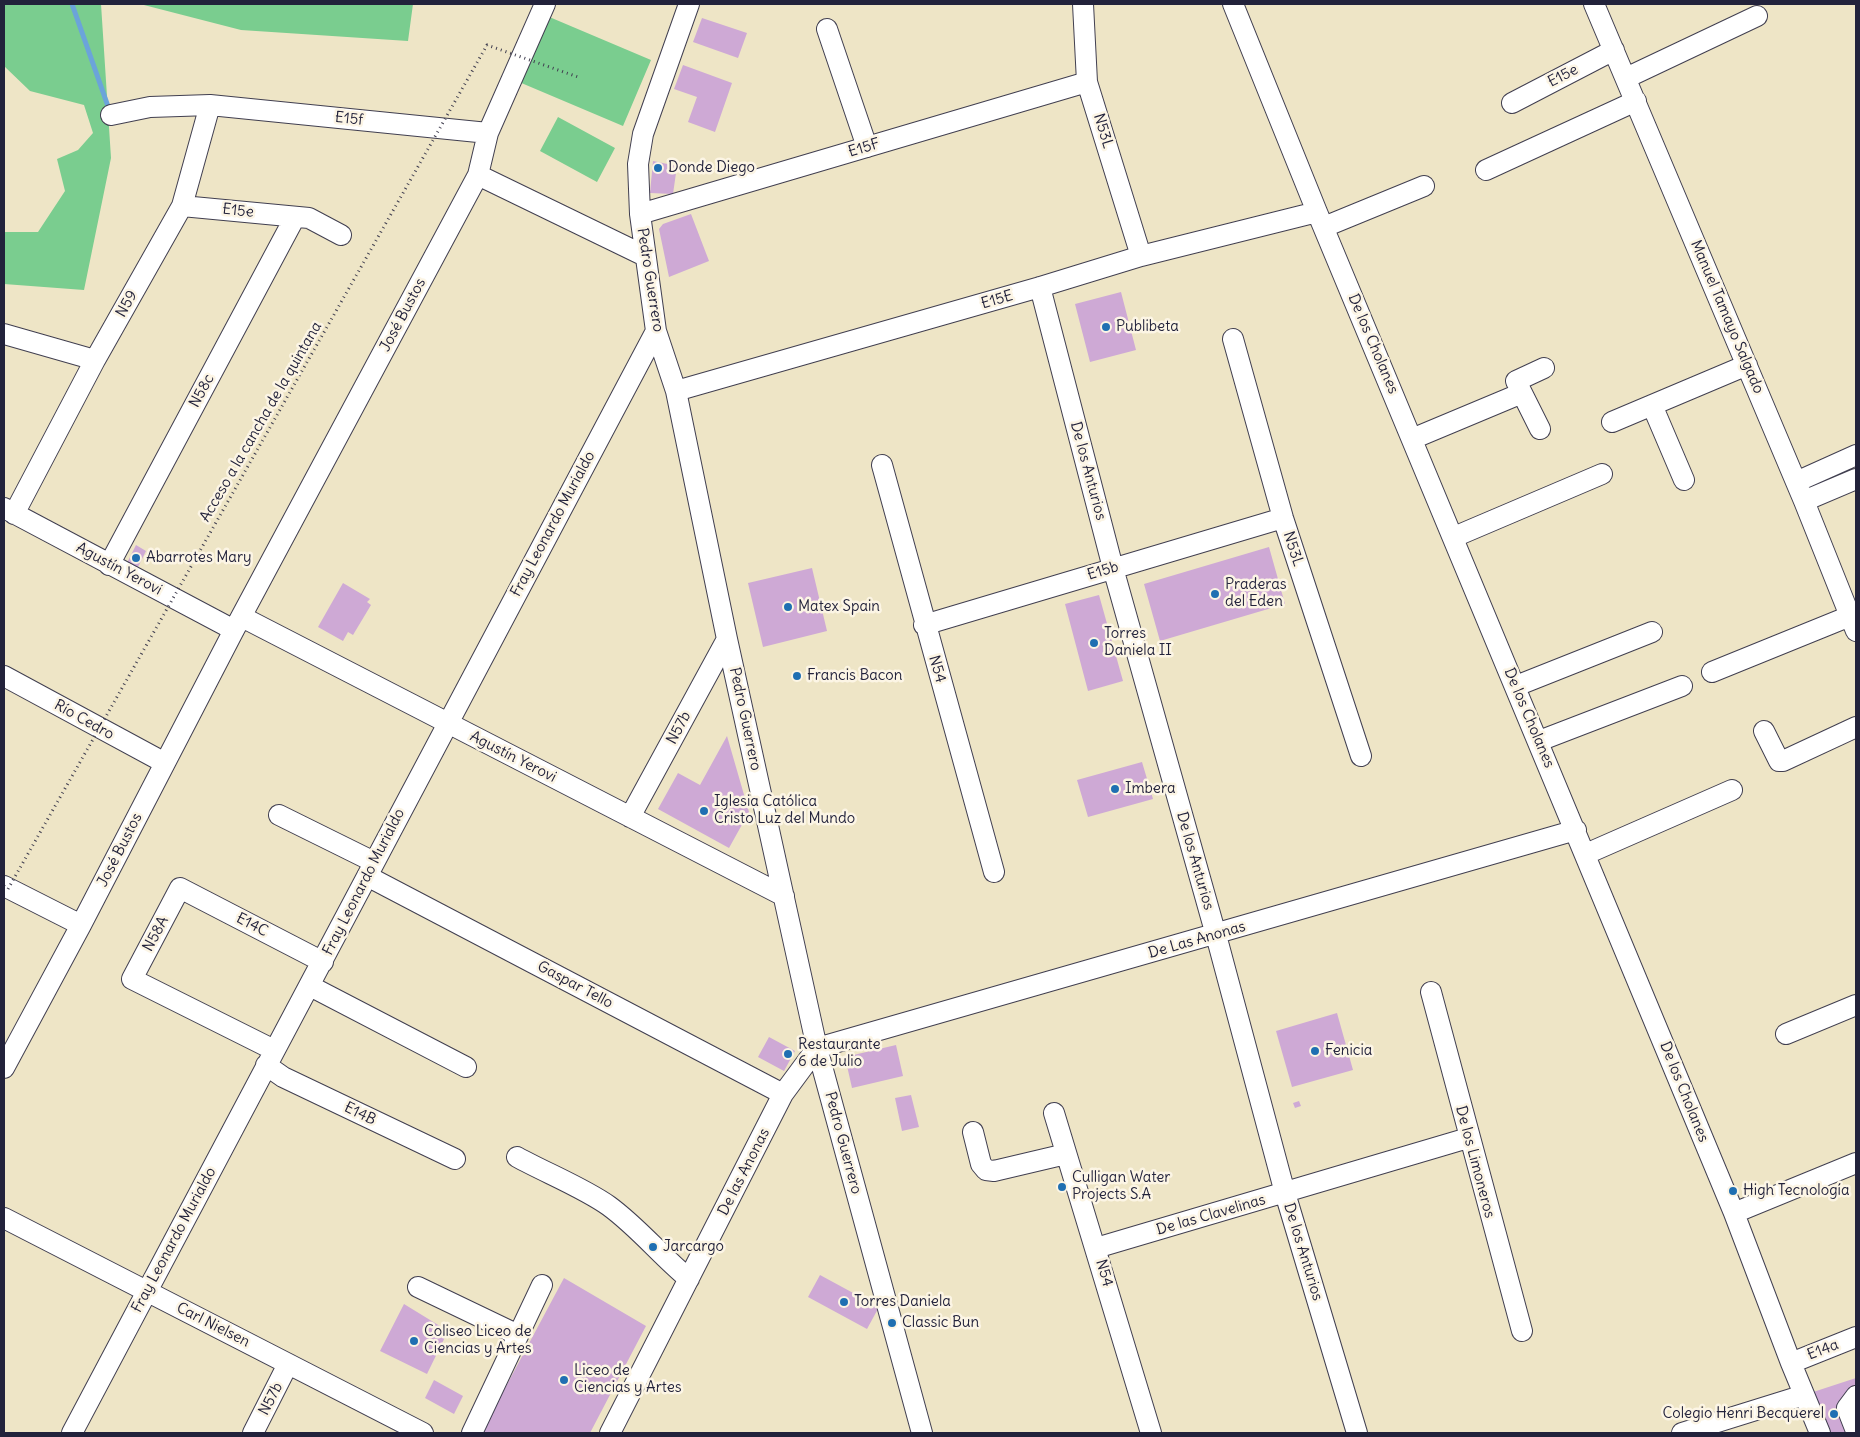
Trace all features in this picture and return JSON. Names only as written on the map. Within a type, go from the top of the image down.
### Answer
[{"type":"street","name":"José Bustos","points":[[6,1058],[81,925],[164,763],[478,175],[488,133],[546,4]]},
{"type":"street","name":"Pedro Guerrero","points":[[689,4],[643,134],[638,164],[640,214],[656,331],[676,391],[727,638],[817,1048],[922,1433]]},
{"type":"street","name":"N53L","points":[[1083,4],[1087,82],[1141,256]]},
{"type":"street","name":"De los Cholanes","points":[[1234,4],[1321,220],[1734,1213],[1790,1363],[1820,1433]]},
{"type":"street","name":"Manuel Tamayo Salgado","points":[[1594,4],[1804,501],[1853,624]]},
{"type":"street","points":[[1626,78],[1756,16]]},
{"type":"street","points":[[827,29],[867,147]]},
{"type":"street","name":"E15e","points":[[1512,103],[1614,50]]},
{"type":"street","name":"E15F","points":[[640,214],[1087,82]]},
{"type":"street","points":[[1486,170],[1636,101]]},
{"type":"street","name":"E15f","points":[[112,115],[150,107],[210,105],[488,133]]},
{"type":"street","name":"N59","points":[[9,511],[23,495],[95,360],[182,206],[210,105]]},
{"type":"street","points":[[478,175],[645,256]]},
{"type":"street","name":"E15E","points":[[676,391],[1040,287],[1141,256],[1321,220],[1424,186]]},
{"type":"street","name":"E15e","points":[[182,206],[309,218],[341,235]]},
{"type":"street","name":"N58c","points":[[109,565],[295,217]]},
{"type":"street","name":"De los Anturios","points":[[1040,287],[1113,568],[1216,935],[1285,1193],[1357,1433]]},
{"type":"street","name":"Fray Leonardo Murialdo","points":[[72,1433],[656,331]]},
{"type":"street","points":[[4,334],[95,360]]},
{"type":"street","name":"N53L","points":[[1233,339],[1283,518],[1361,756]]},
{"type":"street","points":[[1612,422],[1747,365]]},
{"type":"street","points":[[1540,429],[1516,381],[1544,368]]},
{"type":"street","points":[[1412,439],[1522,393]]},
{"type":"street","points":[[1652,404],[1684,480]]},
{"type":"street","points":[[1796,482],[1856,455]]},
{"type":"street","name":"N54","points":[[882,465],[924,625],[994,872]]},
{"type":"street","points":[[1454,537],[1602,474]]},
{"type":"street","points":[[1804,501],[1856,479]]},
{"type":"street","name":"Agustín Yerovi","points":[[9,511],[109,565],[447,723],[784,896]]},
{"type":"street","name":"E15b","points":[[924,625],[1283,518]]},
{"type":"street","points":[[1712,672],[1853,624]]},
{"type":"street","points":[[1516,686],[1652,632]]},
{"type":"street","name":"N57b","points":[[630,818],[727,638]]},
{"type":"street","name":"Río Cedro","points":[[4,676],[164,763]]},
{"type":"street","points":[[1539,742],[1682,686]]},
{"type":"street","points":[[1764,731],[1775,757],[1779,761],[1783,761],[1856,727]]},
{"type":"street","points":[[1586,854],[1732,790]]},
{"type":"street","name":"Gaspar Tello","points":[[279,815],[370,869],[783,1094]]},
{"type":"street","name":"De Las Anonas","points":[[817,1048],[1216,935],[1576,830]]},
{"type":"street","points":[[5,887],[81,925]]},
{"type":"street","name":"E14C","points":[[180,888],[323,962]]},
{"type":"street","name":"N58A","points":[[132,979],[180,888]]},
{"type":"street","name":"E14B","points":[[132,979],[270,1058],[283,1077],[455,1159]]},
{"type":"street","points":[[310,986],[466,1067]]},
{"type":"street","name":"De los Limoneros","points":[[1431,992],[1468,1138],[1522,1331]]},
{"type":"street","points":[[1786,1034],[1856,1005]]},
{"type":"street","name":"De las Anonas","points":[[610,1433],[783,1094],[817,1048]]},
{"type":"street","name":"N54","points":[[1054,1113],[1151,1433]]},
{"type":"street","points":[[974,1132],[981,1164],[986,1170],[994,1171],[1066,1154]]},
{"type":"street","name":"De las Clavelinas","points":[[1096,1248],[1468,1138]]},
{"type":"street","points":[[517,1157],[608,1205],[646,1236],[669,1263],[689,1279]]},
{"type":"street","points":[[1734,1213],[1856,1163]]},
{"type":"street","name":"Carl Nielsen","points":[[4,1218],[423,1433]]},
{"type":"street","points":[[472,1433],[542,1284]]},
{"type":"street","points":[[418,1287],[518,1336]]},
{"type":"street","name":"E14a","points":[[1790,1363],[1856,1337]]},
{"type":"street","name":"N57b","points":[[253,1433],[288,1364]]},
{"type":"street","points":[[1682,1433],[1804,1395]]},
{"type":"street","points":[[1856,1396],[1847,1408],[1856,1431]]},
{"type":"path","name":"Acceso a la cancha de la quintana","points":[[5,887],[487,46],[578,77]]},
{"type":"green space","points":[[4,4],[101,4],[111,158],[84,290],[4,284],[4,232],[38,232],[65,191],[57,159],[78,150],[93,133],[84,105],[30,91],[4,66]]},
{"type":"green space","points":[[140,4],[413,4],[408,41],[241,30]]},
{"type":"green space","points":[[547,16],[651,60],[623,126],[519,82]]},
{"type":"green space","points":[[558,117],[615,148],[597,182],[540,151]]},
{"type":"building","points":[[702,18],[747,33],[738,58],[693,42]]},
{"type":"building","points":[[683,65],[732,83],[715,132],[688,122],[697,97],[674,89]]},
{"type":"building","points":[[653,161],[677,166],[673,194],[650,193]]},
{"type":"building","points":[[691,214],[709,261],[669,277],[659,229],[663,224]]},
{"type":"building","name":"Publibeta","points":[[1121,292],[1136,350],[1090,362],[1075,304]]},
{"type":"building","name":"Abarrotes Mary","points":[[136,545],[146,551],[136,571],[126,565]]},
{"type":"building","name":"Praderas del Eden","points":[[1269,547],[1285,604],[1160,641],[1144,584]]},
{"type":"building","name":"Matex Spain","points":[[812,568],[827,631],[763,647],[748,583]]},
{"type":"building","points":[[343,583],[370,599],[367,602],[371,605],[353,635],[348,632],[343,641],[318,627]]},
{"type":"building","name":"Torres Daniela II","points":[[1099,595],[1123,681],[1088,691],[1065,604]]},
{"type":"building","name":"Iglesia Católica Cristo Luz del Mundo","points":[[727,736],[749,812],[729,848],[658,809],[678,773],[700,785]]},
{"type":"building","name":"Imbera","points":[[1142,762],[1153,799],[1088,817],[1077,780]]},
{"type":"building","name":"Fenicia","points":[[1337,1013],[1353,1070],[1292,1087],[1276,1031]]},
{"type":"building","points":[[769,1037],[795,1051],[784,1071],[758,1057]]},
{"type":"building","points":[[896,1045],[903,1076],[852,1088],[845,1057]]},
{"type":"building","points":[[911,1095],[919,1127],[902,1131],[895,1098]]},
{"type":"building","points":[[1299,1101],[1301,1106],[1295,1108],[1293,1103]]},
{"type":"building","name":"Torres Daniela","points":[[820,1275],[879,1307],[867,1329],[808,1297]]},
{"type":"building","name":"Liceo de Ciencias y Artes","points":[[564,1278],[646,1326],[590,1433],[481,1433]]},
{"type":"building","name":"Coliseo Liceo de Ciencias y Artes","points":[[404,1304],[448,1331],[427,1374],[380,1351]]},
{"type":"building","name":"Colegio Henri Becquerel","points":[[1856,1378],[1856,1433],[1820,1433],[1804,1395]]},
{"type":"building","points":[[434,1380],[463,1396],[454,1414],[425,1398]]},
{"type":"waterway","points":[[72,4],[110,112]]},
{"type":"place","name":"Donde Diego","points":[[658,168]]},
{"type":"place","name":"Publibeta","points":[[1106,327]]},
{"type":"place","name":"Abarrotes Mary","points":[[136,558]]},
{"type":"place","name":"Praderas del Eden","points":[[1215,594]]},
{"type":"place","name":"Matex Spain","points":[[788,607]]},
{"type":"place","name":"Torres Daniela II","points":[[1094,643]]},
{"type":"place","name":"Francis Bacon","points":[[797,676]]},
{"type":"place","name":"Imbera","points":[[1115,789]]},
{"type":"place","name":"Iglesia Católica Cristo Luz del Mundo","points":[[704,811]]},
{"type":"place","name":"Fenicia","points":[[1315,1051]]},
{"type":"place","name":"Restaurante 6 de Julio","points":[[788,1054]]},
{"type":"place","name":"Culligan Water Projects S.A","points":[[1062,1187]]},
{"type":"place","name":"High Tecnología","points":[[1733,1191]]},
{"type":"place","name":"Jarcargo","points":[[653,1247]]},
{"type":"place","name":"Torres Daniela","points":[[844,1302]]},
{"type":"place","name":"Classic Bun","points":[[892,1323]]},
{"type":"place","name":"Coliseo Liceo de Ciencias y Artes","points":[[414,1341]]},
{"type":"place","name":"Liceo de Ciencias y Artes","points":[[564,1380]]},
{"type":"place","name":"Colegio Henri Becquerel","points":[[1834,1414]]}]
